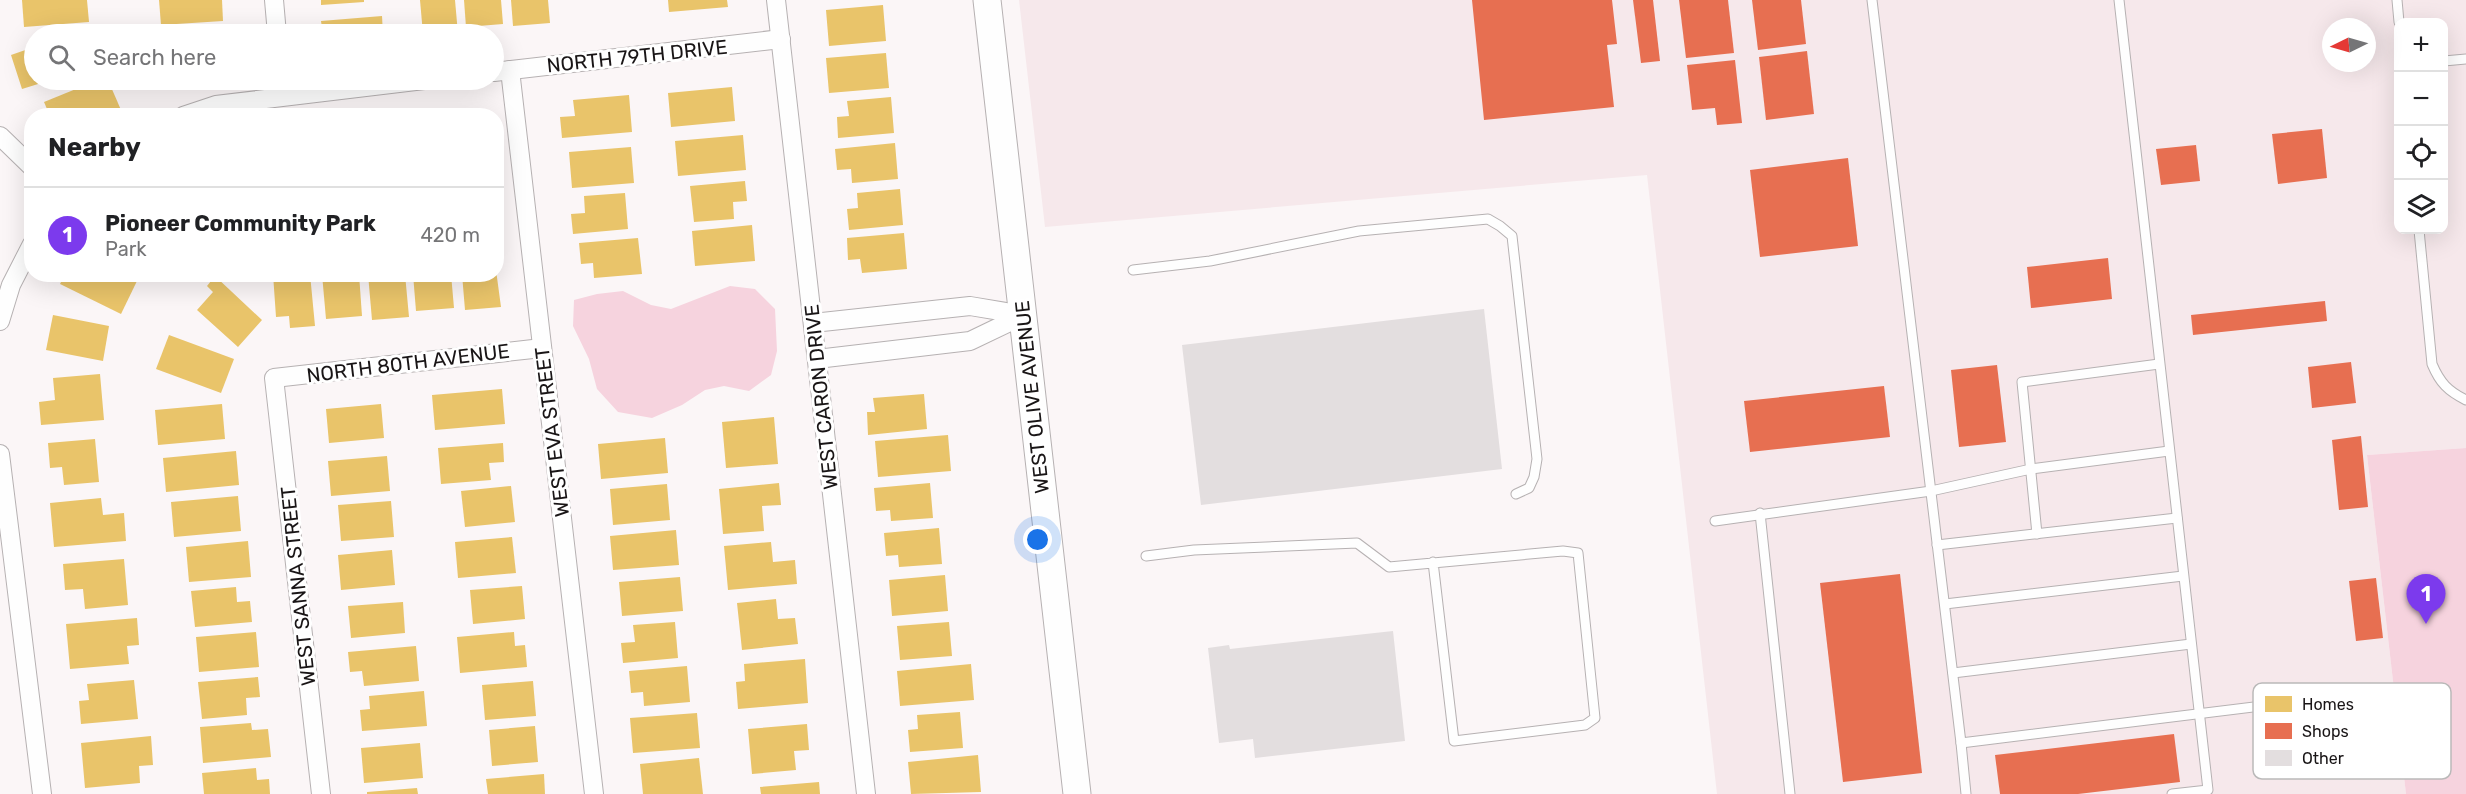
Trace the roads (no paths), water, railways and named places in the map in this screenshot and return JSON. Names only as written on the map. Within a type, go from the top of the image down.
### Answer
[{"type":"main road","name":"WEST OLIVE AVENUE","points":[[987,0],[1077,794]]},
{"type":"street","points":[[274,0],[276,24]]},
{"type":"street","name":"WEST CARON DRIVE","points":[[776,0],[866,794]]},
{"type":"street","name":"NORTH 79TH DRIVE","points":[[504,71],[781,39]]},
{"type":"street","name":"WEST EVA STREET","points":[[504,85],[542,348],[594,794]]},
{"type":"street","points":[[207,108],[273,90]]},
{"type":"street","points":[[0,136],[24,159]]},
{"type":"street","points":[[0,321],[11,285],[24,260]]},
{"type":"street","points":[[813,323],[970,306],[1024,315]]},
{"type":"street","points":[[817,359],[970,341],[1024,315]]},
{"type":"street","name":"NORTH 80TH AVENUE","points":[[274,378],[542,348]]},
{"type":"street","name":"WEST SANNA STREET","points":[[274,378],[321,794]]},
{"type":"street","points":[[0,454],[42,794]]},
{"type":"lane","points":[[1872,0],[1966,794]]},
{"type":"lane","points":[[2119,0],[2208,792],[2172,794]]},
{"type":"lane","points":[[2397,0],[2399,18]]},
{"type":"lane","points":[[2448,61],[2466,59]]},
{"type":"lane","points":[[1133,270],[1210,261],[1359,231],[1488,219],[1500,226],[1512,236],[1537,459],[1534,477],[1529,488],[1516,494]]},
{"type":"lane","points":[[2419,234],[2432,364],[2439,381],[2451,393],[2466,400]]},
{"type":"lane","points":[[2037,534],[2022,382],[2159,364]]},
{"type":"lane","points":[[1715,521],[1931,491],[2031,469],[2169,451]]},
{"type":"lane","points":[[1760,513],[1790,794]]},
{"type":"lane","points":[[1937,545],[2176,518]]},
{"type":"lane","points":[[1146,556],[1194,550],[1357,543],[1389,567],[1433,562],[1563,551],[1578,553],[1594,718],[1585,725],[1454,741],[1433,562]]},
{"type":"lane","points":[[1945,604],[2183,576]]},
{"type":"lane","points":[[1953,673],[2191,644]]},
{"type":"lane","points":[[1961,743],[2253,707]]},
{"type":"place","name":"Pioneer Community Park","points":[[2426,624]]}]
